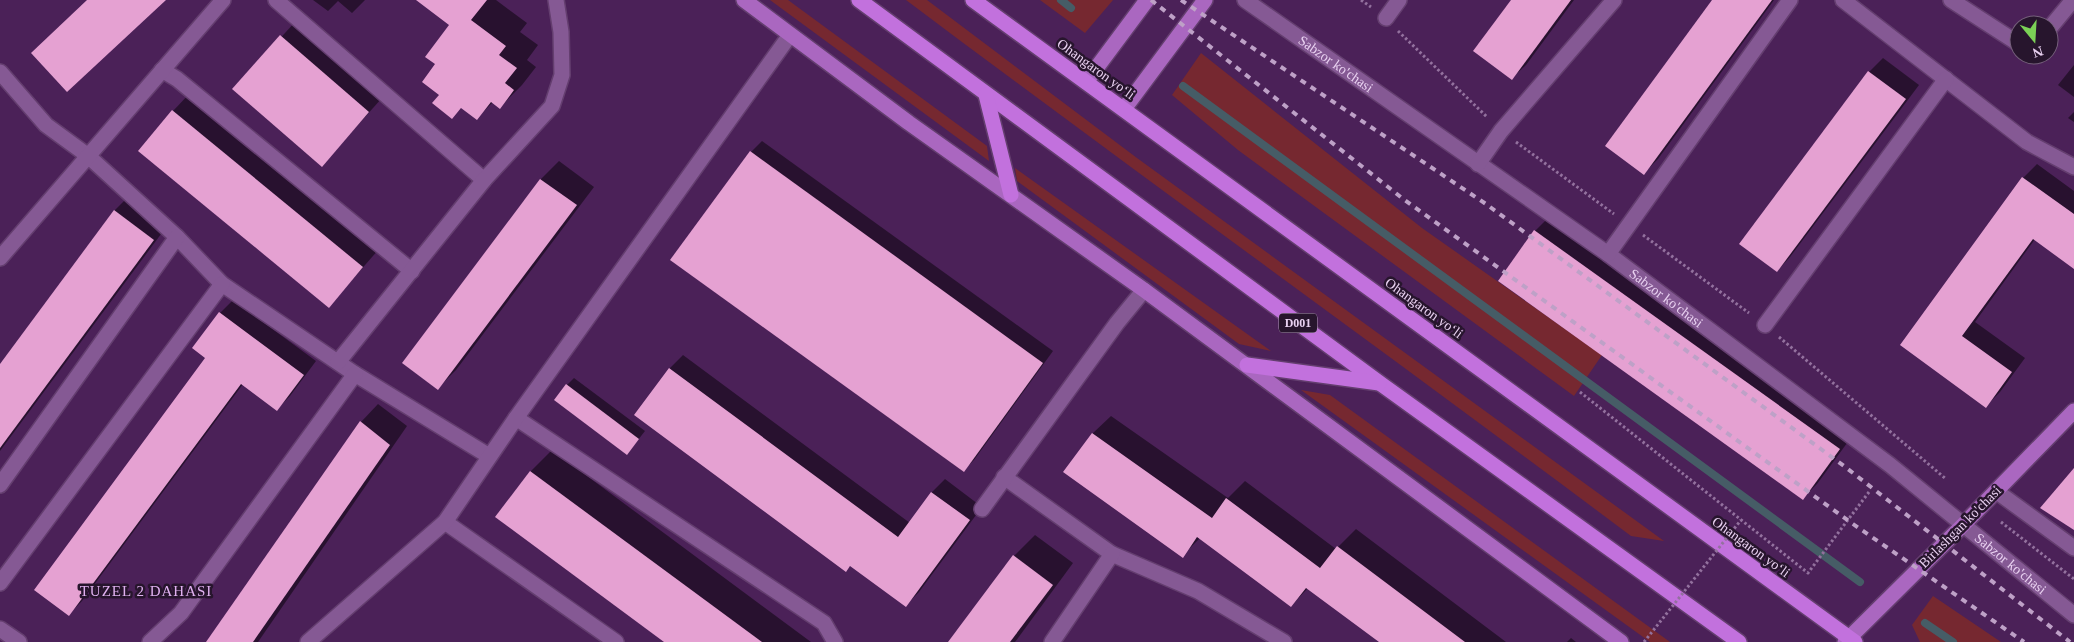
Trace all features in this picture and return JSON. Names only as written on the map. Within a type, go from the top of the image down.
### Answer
[{"type":"highway","name":"D001","points":[[860,0],[1381,384],[1740,642]]},
{"type":"highway","name":"Ohangaron yoʻli","points":[[973,0],[1850,641]]},
{"type":"highway","points":[[986,94],[1011,195]]},
{"type":"highway","points":[[1246,365],[1381,384]]},
{"type":"main road","points":[[744,0],[1144,290],[1621,642]]},
{"type":"main road","points":[[1086,82],[1146,0]]},
{"type":"main road","points":[[1124,109],[1205,0]]},
{"type":"main road","name":"Birlashgan ko'chasi","points":[[1850,641],[2074,411]]},
{"type":"street","points":[[0,258],[87,155],[223,0]]},
{"type":"street","points":[[276,0],[484,180]]},
{"type":"street","points":[[338,362],[484,180],[552,106],[562,76],[561,32],[556,0]]},
{"type":"street","name":"Sabzor ko'chasi","points":[[1245,0],[1608,254],[1890,465],[1962,526],[2074,615]]},
{"type":"street","points":[[1386,18],[1399,0]]},
{"type":"street","points":[[1478,164],[1501,131],[1614,0]]},
{"type":"street","points":[[1608,254],[1790,0]]},
{"type":"street","points":[[1843,0],[2027,142],[2074,167]]},
{"type":"street","points":[[1951,0],[2009,38]]},
{"type":"street","points":[[2059,17],[2073,0]]},
{"type":"street","points":[[308,642],[445,522],[489,456],[790,35]]},
{"type":"street","points":[[162,70],[177,79],[412,271]]},
{"type":"street","points":[[0,72],[46,125],[87,155],[177,237],[222,284],[356,374],[489,456]]},
{"type":"street","points":[[1766,325],[1946,79]]},
{"type":"street","points":[[0,484],[177,237]]},
{"type":"street","points":[[0,583],[222,284]]},
{"type":"street","points":[[982,508],[1117,323],[1144,290]]},
{"type":"street","points":[[150,642],[181,613],[356,374]]},
{"type":"street","points":[[516,418],[824,623],[835,642]]},
{"type":"street","points":[[1004,477],[1112,554],[1198,591],[1284,642]]},
{"type":"street","points":[[1996,491],[2074,548]]},
{"type":"street","points":[[445,522],[616,642]]},
{"type":"street","points":[[1052,642],[1112,554]]},
{"type":"street","points":[[0,629],[19,642]]},
{"type":"path","points":[[1362,0],[1386,18],[1501,131],[1766,325],[1946,480]]},
{"type":"path","points":[[1580,392],[1808,573],[1869,492]]},
{"type":"path","points":[[1644,642],[1740,520]]},
{"type":"path","points":[[2001,522],[2074,579]]},
{"type":"shaded area","points":[[770,0],[788,0],[987,146],[989,161]]},
{"type":"shaded area","points":[[906,0],[927,0],[1137,158],[1664,541],[1631,536]]},
{"type":"shaded area","points":[[1040,0],[1113,0],[1085,33]]},
{"type":"shaded area","points":[[1201,53],[1422,228],[1602,355],[1574,396],[1238,150],[1172,95]]},
{"type":"shaded area","points":[[1015,168],[1271,351],[1239,344],[1017,181]]},
{"type":"shaded area","points":[[1301,390],[1330,395],[1670,642],[1650,642]]},
{"type":"shaded area","points":[[1933,596],[2001,642],[1920,642],[1912,625]]},
{"type":"building","points":[[87,0],[166,0],[67,92],[31,53]]},
{"type":"building","points":[[416,0],[487,0],[471,20],[506,46],[499,55],[517,68],[505,83],[514,90],[500,109],[491,102],[477,120],[461,108],[452,119],[432,103],[439,95],[422,82],[435,64],[425,57],[449,25]]},
{"type":"building","points":[[1511,0],[1571,0],[1512,80],[1473,51]]},
{"type":"building","points":[[1712,0],[1772,0],[1644,175],[1605,146]]},
{"type":"building","points":[[280,35],[369,112],[322,167],[232,89]]},
{"type":"building","points":[[1868,71],[1906,99],[1777,272],[1739,244]]},
{"type":"building","points":[[172,110],[363,267],[329,308],[138,151]]},
{"type":"building","points":[[750,151],[1043,363],[964,472],[670,260]]},
{"type":"building","points":[[2022,177],[2074,214],[2074,269],[2033,239],[1962,336],[2012,372],[1986,408],[1900,345]]},
{"type":"building","points":[[540,179],[577,205],[438,390],[402,363]]},
{"type":"building","points":[[114,210],[154,240],[0,448],[0,364]]},
{"type":"building","points":[[1534,230],[1840,449],[1803,500],[1498,281]]},
{"type":"building","points":[[219,312],[304,375],[277,411],[241,384],[69,616],[34,590],[205,358],[192,348]]},
{"type":"building","points":[[669,368],[898,537],[931,492],[970,520],[906,607],[850,566],[846,572],[634,415]]},
{"type":"building","points":[[566,384],[639,439],[627,455],[554,400]]},
{"type":"building","points":[[360,421],[390,445],[253,642],[206,642]]},
{"type":"building","points":[[1092,433],[1212,518],[1226,498],[1320,568],[1337,546],[1465,642],[1379,642],[1306,588],[1291,607],[1197,537],[1183,558],[1063,472]]},
{"type":"building","points":[[2074,468],[2074,530],[2040,508]]},
{"type":"building","points":[[530,471],[762,642],[664,642],[495,517]]},
{"type":"building","points":[[1013,555],[1053,585],[1010,642],[948,642]]},
{"type":"waterway","points":[[1061,0],[1071,8]]},
{"type":"waterway","points":[[1183,86],[1860,582]]},
{"type":"waterway","points":[[1925,623],[1953,642]]},
{"type":"railway","points":[[1151,0],[1402,198],[1853,524],[2024,642]]},
{"type":"railway","points":[[1181,0],[1486,204],[1844,466],[2070,642]]},
{"type":"district","name":"TUZEL 2 DAHASI","points":[[146,591]]}]
